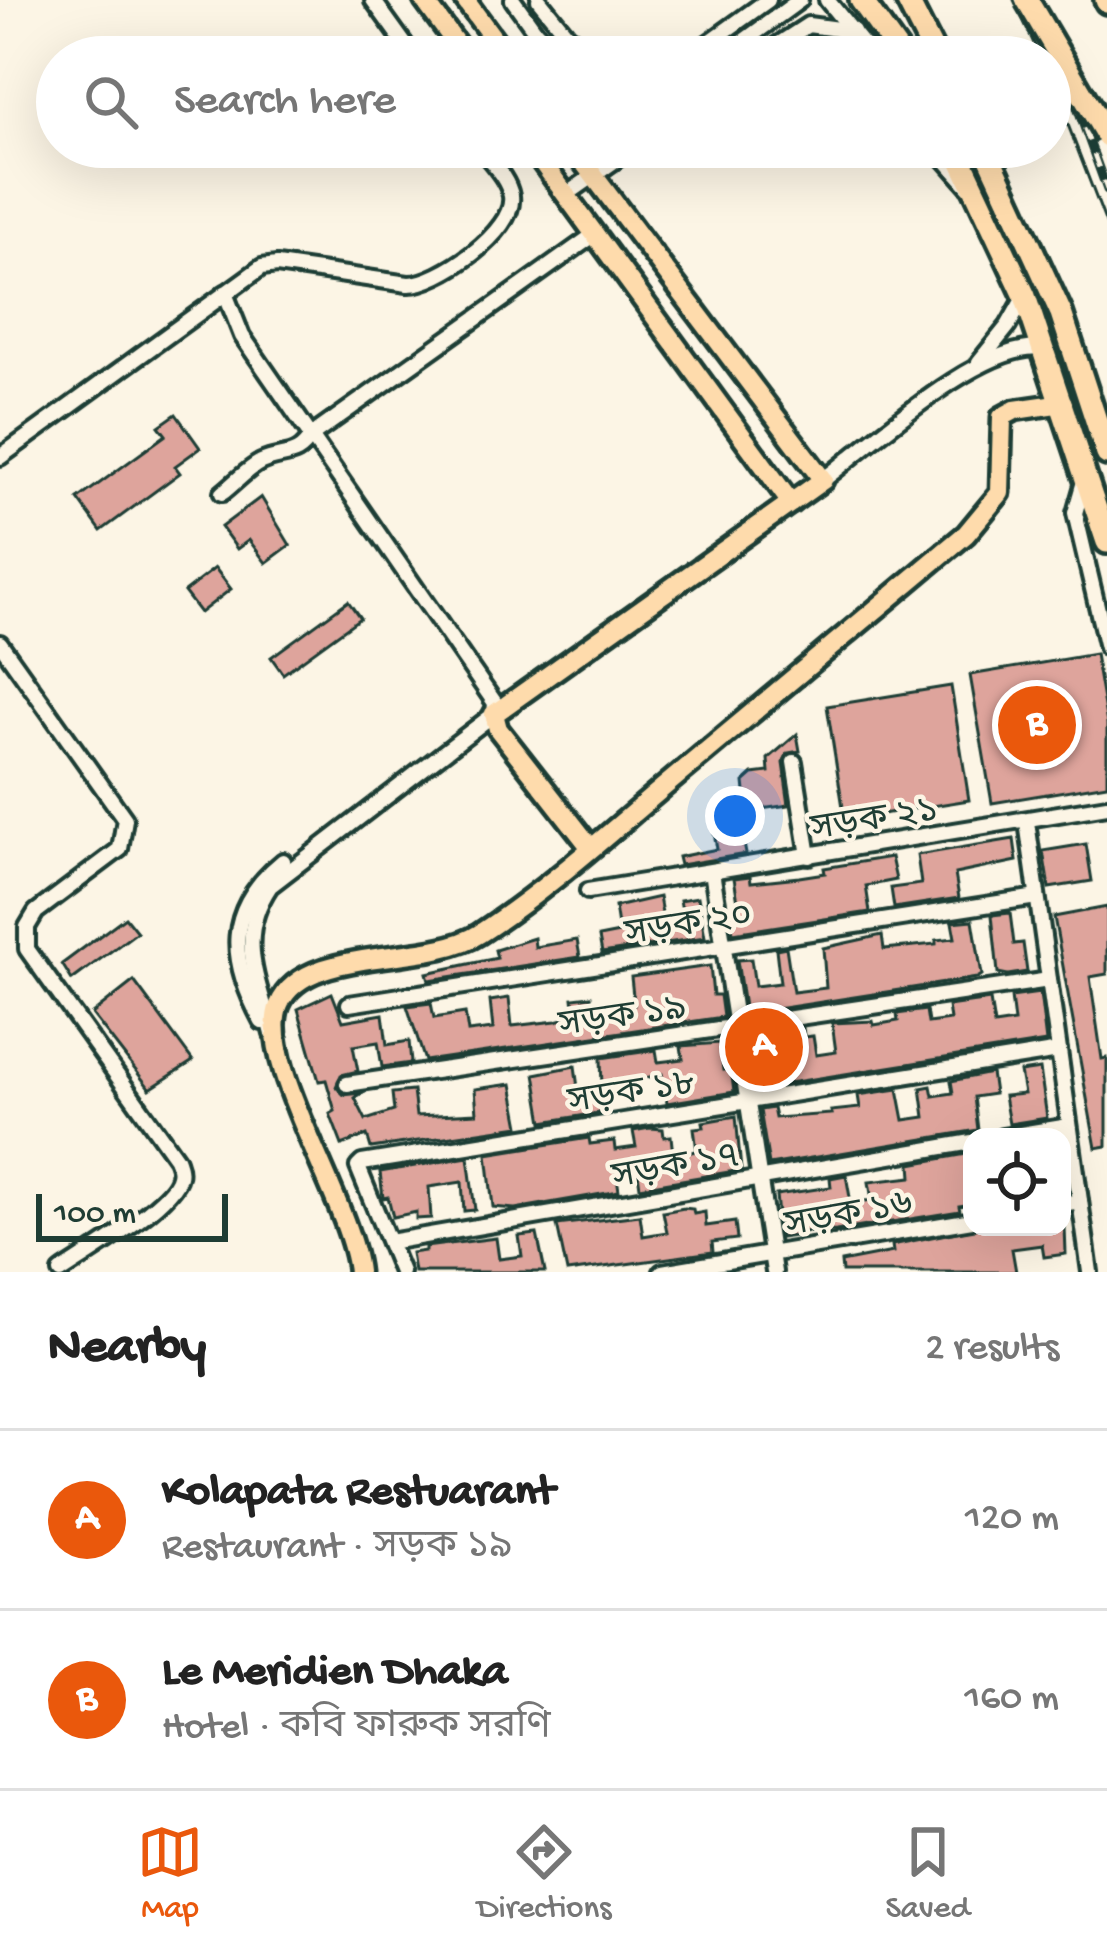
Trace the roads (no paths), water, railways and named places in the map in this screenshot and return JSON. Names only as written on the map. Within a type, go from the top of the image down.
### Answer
[{"type":"highway","points":[[861,0],[887,36]]},
{"type":"highway","points":[[908,0],[926,36]]},
{"type":"highway","points":[[1027,0],[1048,36]]},
{"type":"highway","points":[[1071,75],[1107,136]]},
{"type":"highway","points":[[966,168],[1025,296],[1107,542]]},
{"type":"highway","points":[[995,168],[1061,313],[1107,454]]},
{"type":"main road","points":[[424,0],[451,36]]},
{"type":"main road","points":[[465,0],[491,36]]},
{"type":"main road","points":[[546,168],[791,503]]},
{"type":"main road","points":[[587,168],[823,479],[494,714],[498,729],[591,848]]},
{"type":"main road","points":[[358,1272],[349,1229],[274,1047],[279,1006],[288,991],[325,968],[454,946],[477,936],[591,848],[966,534],[1000,493],[1000,423],[1006,413],[1063,403]]},
{"type":"street","points":[[373,0],[399,36]]},
{"type":"street","points":[[513,0],[540,36]]},
{"type":"street","points":[[539,0],[568,36]]},
{"type":"street","points":[[718,36],[768,0]]},
{"type":"street","points":[[751,36],[800,0]]},
{"type":"street","points":[[827,0],[857,36]]},
{"type":"street","points":[[792,36],[808,26],[824,24],[853,31]]},
{"type":"street","points":[[0,457],[258,269],[270,265],[427,283],[500,232],[510,214],[507,185],[495,168]]},
{"type":"street","points":[[566,195],[604,168]]},
{"type":"street","points":[[953,168],[981,199]]},
{"type":"street","points":[[222,493],[261,462],[293,456],[305,448],[311,436],[595,234]]},
{"type":"street","points":[[225,293],[242,336],[494,699],[494,714],[283,862],[240,921],[236,945],[243,981],[260,1008],[274,1047]]},
{"type":"street","points":[[976,366],[1025,296]]},
{"type":"street","points":[[823,479],[976,366],[1014,349],[1045,349]]},
{"type":"street","points":[[1086,473],[1075,513],[1107,648]]},
{"type":"street","points":[[0,643],[125,819],[120,849],[36,912],[28,927],[28,949],[176,1158],[180,1171],[176,1184],[157,1204],[61,1272]]},
{"type":"street","points":[[794,763],[808,856]]},
{"type":"street","name":"সড়ক ২১","points":[[587,891],[1107,806]]},
{"type":"street","points":[[1027,822],[1090,1272]]},
{"type":"street","points":[[712,871],[774,1272]]},
{"type":"street","name":"সড়ক ২০","points":[[349,1004],[1037,897]]},
{"type":"street","name":"সড়ক ১৯","points":[[347,1084],[1049,980]]},
{"type":"street","name":"সড়ক ১৮","points":[[389,1242],[358,1167],[1059,1051]]},
{"type":"street","points":[[1057,1128],[1069,1126]]},
{"type":"street","name":"সড়ক ১৭","points":[[389,1242],[963,1144]]},
{"type":"street","points":[[1071,1202],[1080,1201]]},
{"type":"street","name":"সড়ক ১৬","points":[[662,1272],[963,1222]]},
{"type":"street","points":[[389,1242],[401,1272]]},
{"type":"tram line","points":[[1014,0],[1030,36]]},
{"type":"tram line","points":[[1071,133],[1107,226]]},
{"type":"railway","points":[[1028,0],[1044,36]]},
{"type":"railway","points":[[1071,94],[1107,190]]},
{"type":"place","name":"Le Meridien Dhaka","points":[[1037,725]]},
{"type":"place","name":"Kolapata Restuarant","points":[[764,1047]]}]
